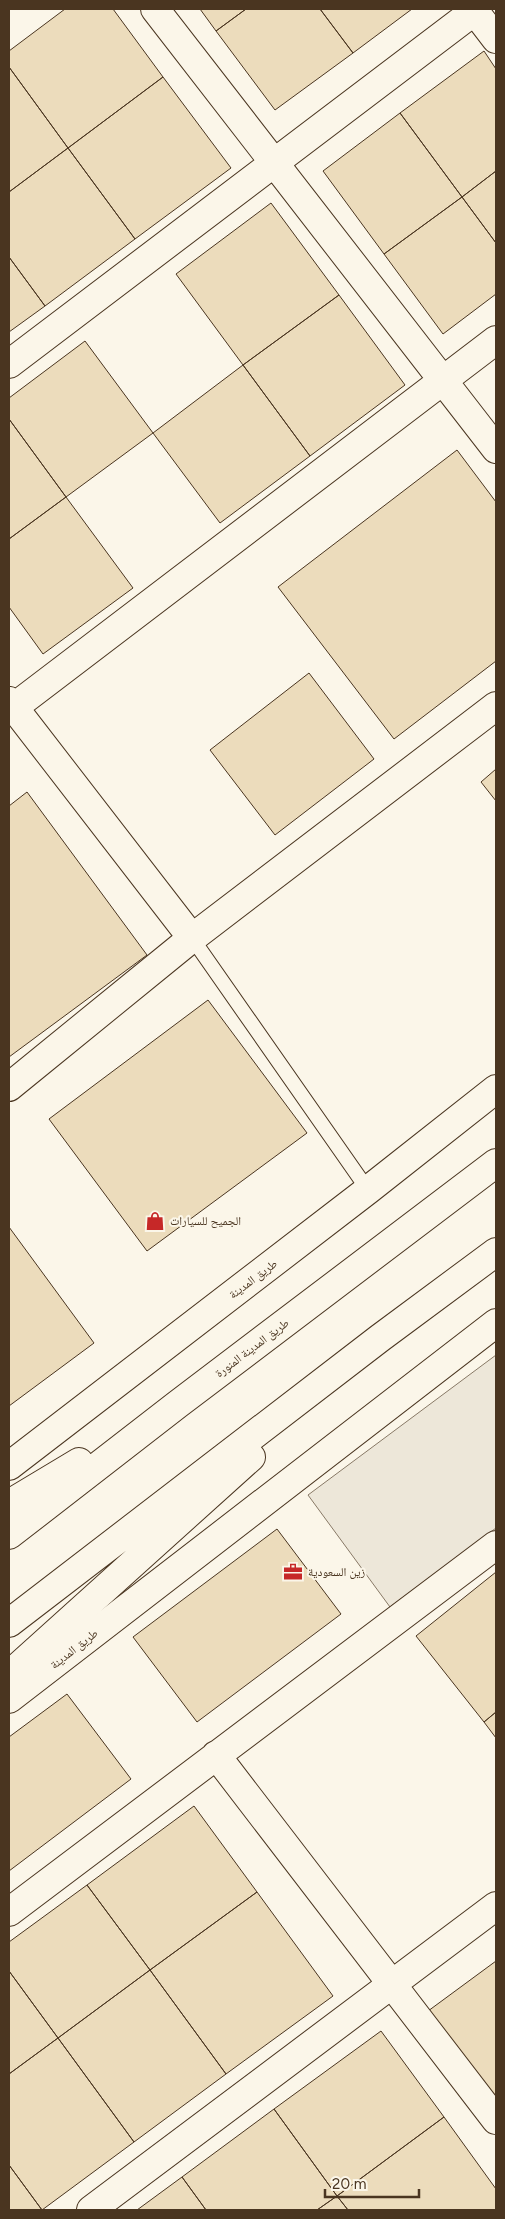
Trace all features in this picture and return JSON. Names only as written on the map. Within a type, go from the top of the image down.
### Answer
[{"type":"main road","points":[[156,9],[496,449]]},
{"type":"main road","points":[[9,364],[475,9],[496,39]]},
{"type":"main road","points":[[192,938],[10,706],[496,340]]},
{"type":"main road","points":[[9,1087],[192,938],[496,706]]},
{"type":"main road","name":"طريق المدينة","points":[[9,1466],[368,1190],[496,1089]]},
{"type":"main road","name":"طريق المدينة المنورة","points":[[9,1535],[490,1166]]},
{"type":"main road","points":[[9,1624],[380,1338],[496,1252]]},
{"type":"main road","name":"طريق المدينة","points":[[9,1699],[496,1323]]},
{"type":"main road","points":[[9,1675],[169,1532],[380,1338]]},
{"type":"main road","points":[[9,1504],[178,1404]]},
{"type":"main road","points":[[9,1912],[496,1545]]},
{"type":"main road","points":[[216,1755],[496,2120]]},
{"type":"main road","points":[[91,2210],[496,1906]]},
{"type":"lane","points":[[192,938],[368,1190]]},
{"type":"shaded area","points":[[496,1355],[496,1528],[390,1607],[308,1495]]},
{"type":"building","points":[[65,9],[113,9],[163,77],[68,148],[9,67],[9,51]]},
{"type":"building","points":[[200,9],[246,9],[216,31]]},
{"type":"building","points":[[246,9],[320,9],[353,53],[275,110],[216,31]]},
{"type":"building","points":[[320,9],[412,9],[353,53]]},
{"type":"building","points":[[484,51],[496,69],[496,171],[462,197],[400,113]]},
{"type":"building","points":[[9,67],[68,148],[9,192]]},
{"type":"building","points":[[163,77],[231,168],[135,239],[68,148]]},
{"type":"building","points":[[400,113],[462,197],[384,254],[323,171]]},
{"type":"building","points":[[68,148],[135,239],[45,306],[9,257],[9,192]]},
{"type":"building","points":[[496,171],[496,243],[462,197]]},
{"type":"building","points":[[462,197],[496,243],[496,294],[443,334],[384,254]]},
{"type":"building","points":[[271,203],[339,295],[243,365],[176,274]]},
{"type":"building","points":[[9,257],[45,306],[9,332]]},
{"type":"building","points":[[339,295],[405,385],[310,456],[243,365]]},
{"type":"building","points":[[85,341],[153,433],[66,497],[9,419],[9,398]]},
{"type":"building","points":[[243,365],[310,456],[220,523],[153,433]]},
{"type":"building","points":[[9,419],[66,497],[9,539]]},
{"type":"building","points":[[457,450],[496,502],[496,661],[394,739],[278,587]]},
{"type":"building","points":[[66,497],[133,588],[43,654],[9,607],[9,539]]},
{"type":"building","points":[[309,673],[374,759],[275,835],[210,750]]},
{"type":"building","points":[[496,769],[496,801],[481,782]]},
{"type":"building","points":[[27,792],[147,955],[9,1057],[9,806]]},
{"type":"building","points":[[208,1000],[307,1133],[147,1251],[49,1119]]},
{"type":"building","points":[[9,1227],[94,1343],[9,1406]]},
{"type":"building","points":[[277,1529],[341,1614],[197,1722],[133,1637]]},
{"type":"building","points":[[496,1572],[496,1712],[484,1722],[416,1636]]},
{"type":"building","points":[[67,1694],[131,1779],[9,1871],[9,1737]]},
{"type":"building","points":[[496,1712],[496,1738],[484,1722]]},
{"type":"building","points":[[194,1806],[257,1892],[150,1970],[87,1885]]},
{"type":"building","points":[[87,1885],[150,1970],[58,2038],[9,1971],[9,1942]]},
{"type":"building","points":[[257,1892],[333,1996],[226,2074],[150,1970]]},
{"type":"building","points":[[496,1961],[496,2113],[424,2014]]},
{"type":"building","points":[[150,1970],[226,2074],[134,2142],[58,2038]]},
{"type":"building","points":[[9,1971],[58,2038],[9,2074]]},
{"type":"building","points":[[381,2031],[444,2117],[337,2196],[274,2109]]},
{"type":"building","points":[[58,2038],[134,2142],[42,2210],[9,2165],[9,2074]]},
{"type":"building","points":[[274,2109],[337,2196],[317,2210],[206,2210],[182,2177]]},
{"type":"building","points":[[444,2117],[496,2189],[496,2210],[348,2210],[337,2196]]},
{"type":"building","points":[[9,2165],[42,2210],[9,2210]]},
{"type":"building","points":[[182,2177],[206,2210],[137,2210]]},
{"type":"building","points":[[337,2196],[348,2210],[317,2210]]},
{"type":"place","name":"الجميح للسيارات","points":[[155,1221]]},
{"type":"place","name":"زين السعودية","points":[[293,1572]]}]
